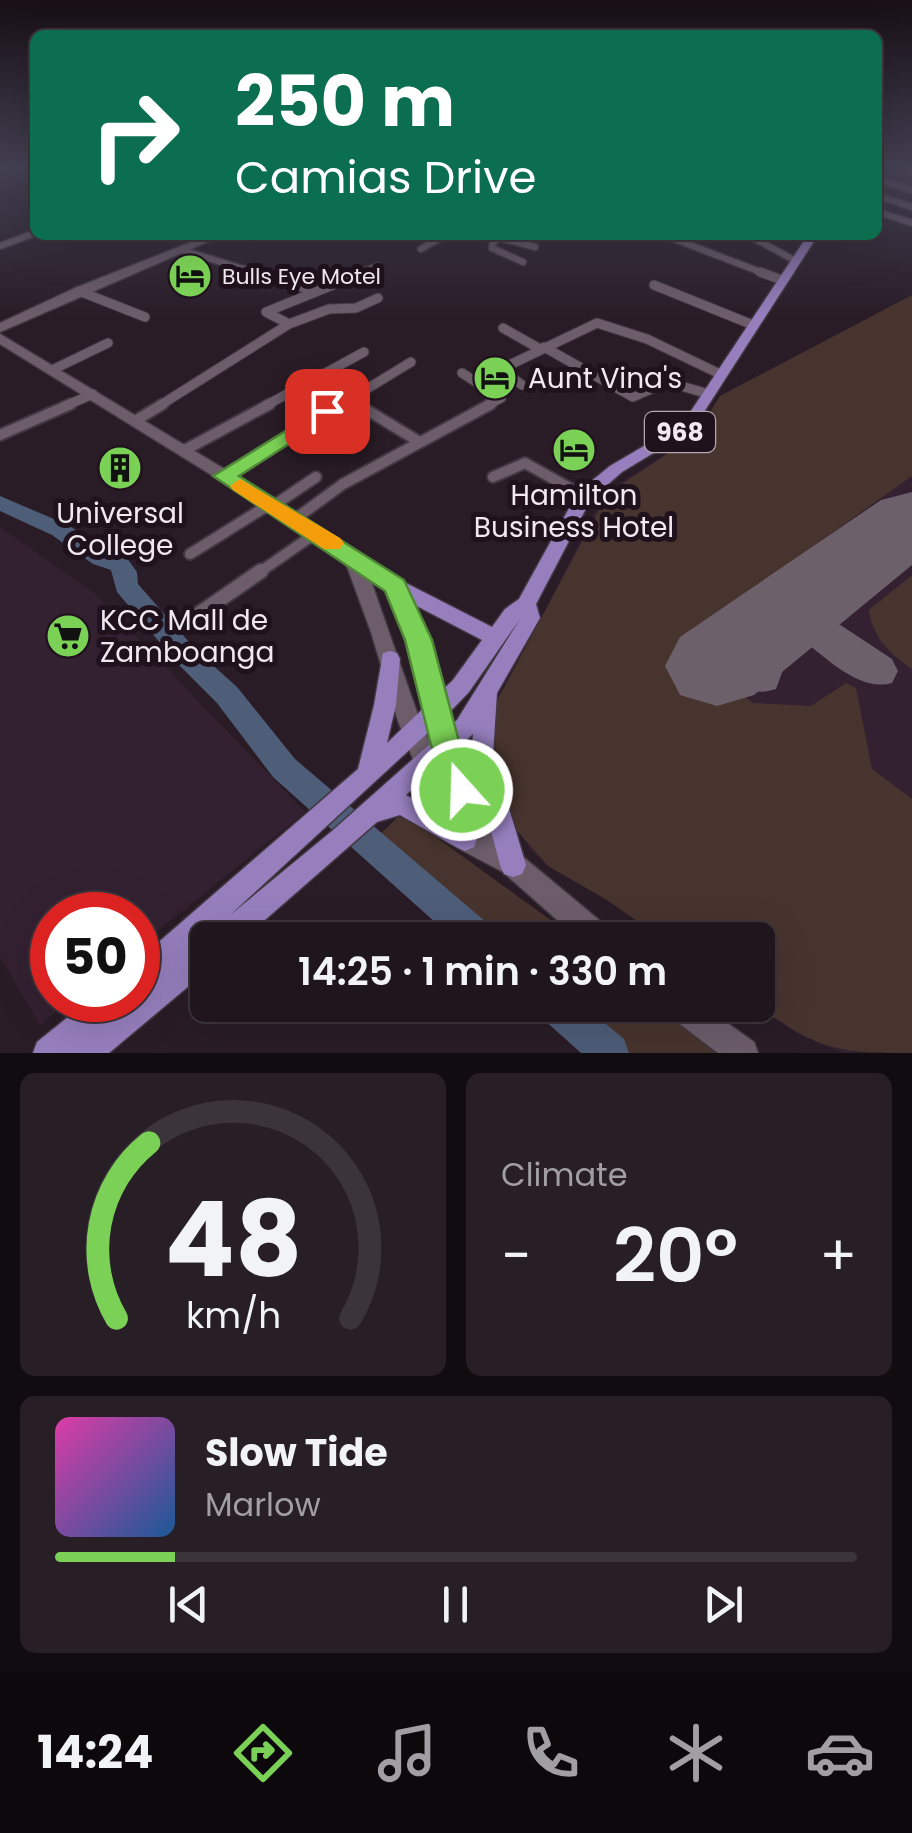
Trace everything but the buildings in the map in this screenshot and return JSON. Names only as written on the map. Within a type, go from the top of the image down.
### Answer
[{"type":"main road","points":[[0,328],[79,290],[206,240]]},
{"type":"main road","name":"968","points":[[160,959],[320,819],[461,686],[512,614],[526,604],[584,496],[616,469],[688,426],[810,240]]},
{"type":"main road","points":[[0,338],[295,519],[395,586],[495,638]]},
{"type":"main road","points":[[352,556],[414,732],[465,839]]},
{"type":"main road","points":[[395,586],[418,640],[446,745],[474,818],[513,865],[581,922]]},
{"type":"main road","name":"968","points":[[242,922],[465,727],[530,618],[526,604]]},
{"type":"main road","points":[[368,774],[382,726],[390,659]]},
{"type":"main road","points":[[488,690],[482,755],[513,865]]},
{"type":"main road","points":[[369,814],[402,804],[421,811],[513,865]]},
{"type":"main road","points":[[86,1053],[190,967]]},
{"type":"main road","points":[[48,1053],[85,1022]]},
{"type":"main road","points":[[701,1022],[742,1053]]},
{"type":"street","points":[[0,246],[30,236]]},
{"type":"street","points":[[421,249],[436,240]]},
{"type":"street","points":[[498,240],[492,248],[522,262]]},
{"type":"street","points":[[514,240],[536,247]]},
{"type":"street","points":[[677,240],[782,280]]},
{"type":"street","points":[[757,240],[796,261]]},
{"type":"street","points":[[182,250],[315,291]]},
{"type":"street","points":[[289,324],[266,312],[378,266]]},
{"type":"street","points":[[654,284],[752,325]]},
{"type":"street","points":[[79,290],[145,317]]},
{"type":"street","points":[[135,421],[289,324],[338,307],[356,308],[378,298]]},
{"type":"street","points":[[285,305],[310,316]]},
{"type":"street","points":[[522,385],[500,371],[602,323],[720,374]]},
{"type":"street","points":[[503,328],[633,397],[667,382],[709,394]]},
{"type":"street","points":[[52,370],[108,343]]},
{"type":"street","points":[[183,451],[364,352]]},
{"type":"street","points":[[224,476],[412,362]]},
{"type":"street","points":[[295,519],[343,484],[501,398],[462,372]]},
{"type":"street","points":[[0,435],[93,394]]},
{"type":"street","points":[[348,398],[418,441]]},
{"type":"street","points":[[493,477],[525,463],[584,496]]},
{"type":"street","points":[[190,554],[316,477]]},
{"type":"street","points":[[193,618],[316,533]]},
{"type":"shaded area","points":[[912,295],[912,1053],[843,1053],[796,1033],[775,1018],[775,922],[638,922],[548,866],[528,847],[495,759],[528,644],[601,500],[618,484],[696,435],[720,396]]},
{"type":"shaded area","points":[[912,295],[912,476],[678,642],[753,703],[811,706],[846,683],[856,688],[872,769],[912,799],[912,1053],[864,1052],[829,1046],[775,1017],[775,922],[638,922],[548,866],[513,826],[497,782],[493,708],[608,493],[696,435],[720,396]]},
{"type":"shaded area","points":[[0,527],[94,593],[305,812],[160,929],[160,892],[30,892],[30,1008],[0,957]]},
{"type":"shaded area","points":[[912,575],[912,669],[883,644],[869,610]]},
{"type":"shaded area","points":[[398,817],[414,821],[553,922],[476,922],[377,837]]},
{"type":"shaded area","points":[[592,1022],[690,1022],[733,1053],[628,1053]]},
{"type":"waterway","points":[[0,503],[60,530],[101,558],[119,564],[125,572],[126,586],[187,657],[227,695],[284,768],[460,922]]},
{"type":"waterway","points":[[574,1022],[610,1053]]},
{"type":"taxiway","points":[[790,611],[877,671]]},
{"type":"taxiway","points":[[772,625],[726,628],[719,637],[728,658],[739,669],[761,677],[783,616]]},
{"type":"runway","points":[[717,666],[912,520]]},
{"type":"slow traffic","points":[[240,486],[332,543]]},
{"type":"place","name":"Bulls Eye Motel","points":[[190,276]]},
{"type":"place","name":"Aunt Vina's","points":[[495,378]]},
{"type":"place","name":"Hamilton Business Hotel","points":[[574,450]]},
{"type":"place","name":"Universal College","points":[[120,468]]},
{"type":"place","name":"KCC Mall de Zamboanga","points":[[68,636]]},
{"type":"route","points":[[327,411],[224,476],[395,586],[418,640],[462,790]]}]
